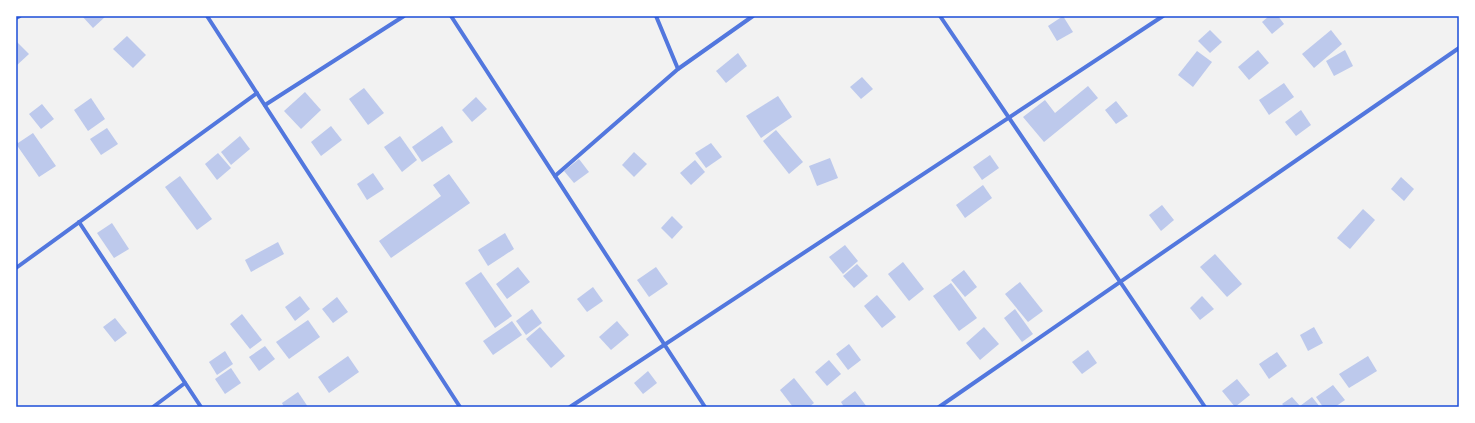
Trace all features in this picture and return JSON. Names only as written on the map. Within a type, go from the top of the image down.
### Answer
[{"type":"street","points":[[16,18],[20,16]]},
{"type":"street","points":[[207,16],[460,407]]},
{"type":"street","points":[[264,105],[404,16]]},
{"type":"street","points":[[452,16],[705,407]]},
{"type":"street","points":[[656,16],[678,69]]},
{"type":"street","points":[[555,176],[678,69],[752,16]]},
{"type":"street","points":[[940,16],[1205,407]]},
{"type":"street","points":[[570,407],[1163,16]]},
{"type":"street","points":[[939,407],[1459,48]]},
{"type":"street","points":[[16,268],[256,93]]},
{"type":"street","points":[[79,222],[201,407]]},
{"type":"street","points":[[153,407],[185,383]]},
{"type":"building","points":[[82,16],[106,16],[93,28]]},
{"type":"building","points":[[1063,16],[1073,32],[1057,41],[1048,26]]},
{"type":"building","points":[[1269,16],[1278,16],[1284,24],[1272,34],[1262,22]]},
{"type":"building","points":[[1210,30],[1222,42],[1210,53],[1198,41]]},
{"type":"building","points":[[1331,30],[1342,44],[1314,68],[1302,54]]},
{"type":"building","points":[[127,36],[146,55],[133,68],[113,49]]},
{"type":"building","points":[[17,42],[29,54],[16,66],[16,43]]},
{"type":"building","points":[[1258,50],[1269,63],[1249,80],[1238,67]]},
{"type":"building","points":[[1345,50],[1353,66],[1334,76],[1326,61]]},
{"type":"building","points":[[1197,51],[1212,62],[1193,87],[1178,75]]},
{"type":"building","points":[[738,53],[747,66],[726,83],[716,71]]},
{"type":"building","points":[[862,77],[873,89],[861,99],[850,87]]},
{"type":"building","points":[[1284,83],[1294,97],[1269,115],[1259,100]]},
{"type":"building","points":[[1088,86],[1098,98],[1044,142],[1023,117],[1045,100],[1055,113]]},
{"type":"building","points":[[364,88],[384,113],[368,125],[349,99]]},
{"type":"building","points":[[305,92],[321,110],[301,129],[284,111]]},
{"type":"building","points":[[778,96],[792,117],[761,138],[746,116]]},
{"type":"building","points":[[476,97],[487,109],[472,122],[462,110]]},
{"type":"building","points":[[91,98],[105,119],[88,131],[74,110]]},
{"type":"building","points":[[1116,101],[1128,116],[1116,124],[1105,110]]},
{"type":"building","points":[[42,104],[54,119],[41,129],[29,114]]},
{"type":"building","points":[[1301,110],[1311,125],[1296,136],[1285,122]]},
{"type":"building","points":[[331,126],[342,140],[321,156],[311,142]]},
{"type":"building","points":[[442,126],[453,142],[422,162],[412,147]]},
{"type":"building","points":[[107,128],[118,144],[101,155],[90,139]]},
{"type":"building","points":[[776,130],[803,162],[789,174],[763,141]]},
{"type":"building","points":[[33,133],[56,166],[39,177],[16,144],[16,140],[18,143]]},
{"type":"building","points":[[240,136],[250,149],[231,165],[221,152]]},
{"type":"building","points":[[400,136],[417,160],[402,172],[384,147]]},
{"type":"building","points":[[711,143],[722,157],[706,168],[695,153]]},
{"type":"building","points":[[634,152],[647,164],[634,177],[622,165]]},
{"type":"building","points":[[218,153],[231,168],[217,180],[205,164]]},
{"type":"building","points":[[990,155],[999,168],[982,180],[973,167]]},
{"type":"building","points":[[830,158],[838,178],[817,186],[809,166]]},
{"type":"building","points":[[579,159],[589,172],[574,183],[564,171]]},
{"type":"building","points":[[695,160],[705,172],[691,185],[680,173]]},
{"type":"building","points":[[373,173],[384,189],[367,200],[357,184]]},
{"type":"building","points":[[449,174],[470,203],[391,258],[379,241],[441,196],[433,185]]},
{"type":"building","points":[[180,176],[212,219],[197,230],[165,187]]},
{"type":"building","points":[[1401,177],[1414,189],[1404,201],[1391,189]]},
{"type":"building","points":[[983,185],[992,198],[965,218],[956,205]]},
{"type":"building","points":[[1162,205],[1174,220],[1161,231],[1149,215]]},
{"type":"building","points":[[1363,209],[1375,220],[1350,249],[1337,238]]},
{"type":"building","points":[[672,216],[683,227],[672,239],[661,228]]},
{"type":"building","points":[[112,223],[129,249],[114,258],[97,233]]},
{"type":"building","points":[[505,233],[514,249],[488,266],[478,250]]},
{"type":"building","points":[[278,242],[284,254],[251,272],[245,260]]},
{"type":"building","points":[[845,245],[858,261],[843,274],[829,257]]},
{"type":"building","points":[[1215,254],[1242,284],[1227,297],[1200,267]]},
{"type":"building","points":[[903,262],[924,289],[909,301],[888,274]]},
{"type":"building","points":[[857,264],[868,276],[854,288],[843,276]]},
{"type":"building","points":[[518,267],[530,282],[507,299],[496,284]]},
{"type":"building","points":[[656,267],[668,284],[649,297],[637,280]]},
{"type":"building","points":[[964,270],[977,287],[965,297],[951,280]]},
{"type":"building","points":[[481,272],[512,316],[495,328],[465,283]]},
{"type":"building","points":[[1020,282],[1043,311],[1028,322],[1005,294]]},
{"type":"building","points":[[951,283],[977,318],[959,331],[933,296]]},
{"type":"building","points":[[593,287],[603,301],[587,312],[577,299]]},
{"type":"building","points":[[877,295],[896,317],[882,328],[864,306]]},
{"type":"building","points":[[300,296],[310,309],[295,321],[285,307]]},
{"type":"building","points":[[1202,296],[1214,309],[1200,320],[1190,308]]},
{"type":"building","points":[[337,297],[348,312],[333,323],[322,309]]},
{"type":"building","points":[[532,309],[542,323],[526,335],[516,321]]},
{"type":"building","points":[[1015,309],[1033,334],[1022,342],[1004,318]]},
{"type":"building","points":[[242,314],[262,340],[250,349],[230,324]]},
{"type":"building","points":[[115,318],[127,333],[115,342],[103,327]]},
{"type":"building","points":[[308,320],[320,337],[289,359],[276,342]]},
{"type":"building","points":[[512,321],[522,335],[493,355],[483,341]]},
{"type":"building","points":[[617,321],[629,335],[611,350],[599,337]]},
{"type":"building","points":[[540,327],[565,356],[551,368],[526,339]]},
{"type":"building","points":[[984,327],[999,344],[980,360],[966,343]]},
{"type":"building","points":[[1314,327],[1323,343],[1308,351],[1300,335]]},
{"type":"building","points":[[849,344],[861,360],[848,370],[836,354]]},
{"type":"building","points":[[265,346],[275,359],[259,371],[249,357]]},
{"type":"building","points":[[1088,350],[1097,363],[1082,374],[1072,362]]},
{"type":"building","points":[[225,351],[233,364],[217,375],[209,362]]},
{"type":"building","points":[[1277,352],[1287,366],[1269,379],[1259,364]]},
{"type":"building","points":[[348,356],[359,372],[329,393],[318,377]]},
{"type":"building","points":[[1368,356],[1377,371],[1349,388],[1339,374]]},
{"type":"building","points":[[829,360],[841,374],[827,386],[815,372]]},
{"type":"building","points":[[231,368],[241,383],[225,394],[215,379]]},
{"type":"building","points":[[648,371],[657,383],[643,394],[634,383]]},
{"type":"building","points":[[794,378],[814,403],[809,407],[793,407],[780,390]]},
{"type":"building","points":[[1237,379],[1250,395],[1235,407],[1222,391]]},
{"type":"building","points":[[1333,385],[1345,400],[1335,407],[1323,407],[1316,397]]},
{"type":"building","points":[[855,391],[867,407],[844,407],[841,402]]},
{"type":"building","points":[[298,392],[308,407],[284,407],[282,403]]},
{"type":"building","points":[[1292,397],[1300,406],[1312,397],[1320,407],[1285,407],[1282,404]]}]
